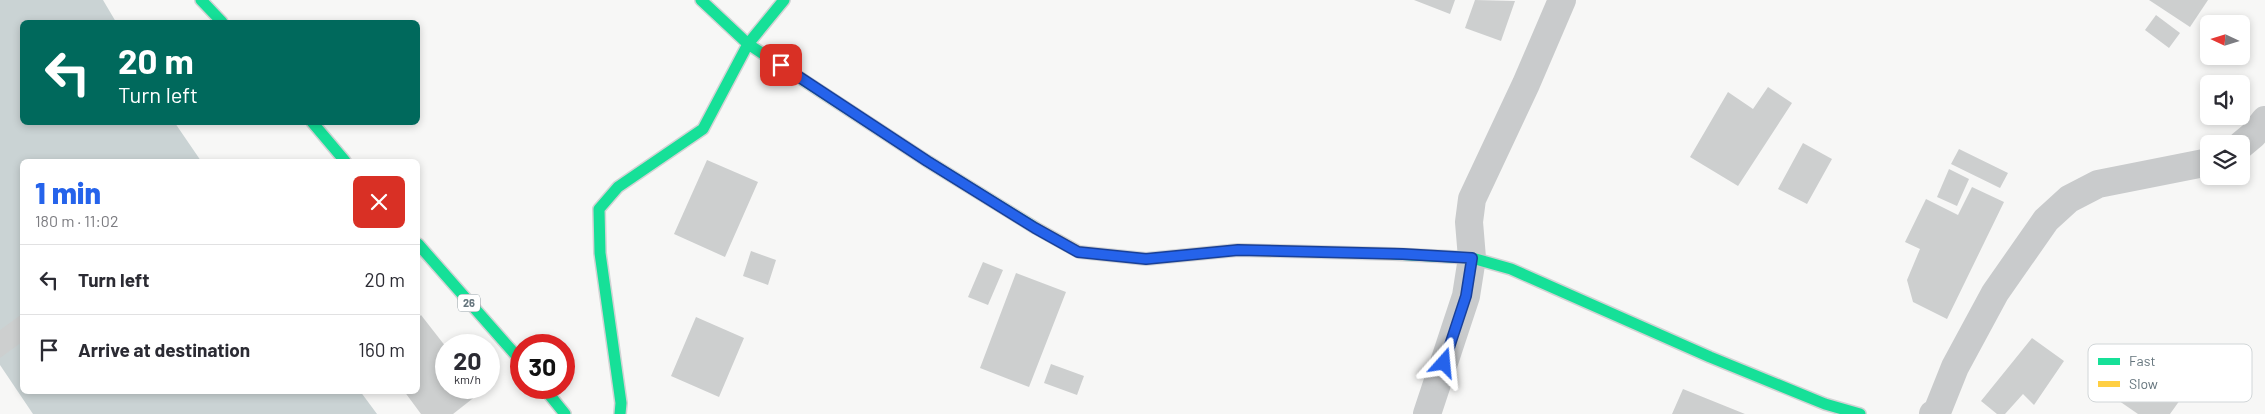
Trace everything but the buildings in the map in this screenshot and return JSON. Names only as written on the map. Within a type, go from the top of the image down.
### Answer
[{"type":"street","points":[[201,0],[220,20]]},
{"type":"street","points":[[701,0],[748,44],[927,161],[1035,228],[1078,252],[1146,259],[1238,250],[1403,254],[1472,258],[1511,268],[1710,357],[1825,404],[1860,414]]},
{"type":"street","points":[[620,414],[621,404],[600,253],[599,209],[618,186],[657,162],[702,129],[748,44],[784,0]]},
{"type":"street","points":[[1427,414],[1466,296],[1472,258],[1469,222],[1472,198],[1526,84],[1562,0]]},
{"type":"street","points":[[2250,138],[2265,120]]},
{"type":"street","points":[[315,125],[343,159]]},
{"type":"street","points":[[1933,414],[1937,412],[1954,367],[1995,293],[2052,215],[2069,199],[2098,184],[2200,164]]},
{"type":"street","name":"26","points":[[420,246],[510,349]]},
{"type":"street","points":[[553,399],[565,414]]},
{"type":"shaded area","points":[[0,0],[103,0],[115,20],[20,20],[20,125],[176,125],[200,159],[20,159],[20,394],[362,394],[377,414],[33,414],[0,365]]},
{"type":"traffic: fast","points":[[201,0],[220,20]]},
{"type":"traffic: fast","points":[[701,0],[748,44],[927,161],[1034,227]]},
{"type":"traffic: fast","points":[[620,414],[621,403],[600,253],[599,209],[618,187],[703,129],[748,44],[784,0]]},
{"type":"traffic: fast","points":[[315,125],[343,159]]},
{"type":"traffic: fast","points":[[420,246],[510,349]]},
{"type":"traffic: fast","points":[[1393,254],[1472,258],[1511,269],[1710,357],[1825,404],[1860,414]]},
{"type":"traffic: fast","points":[[553,399],[565,414]]},
{"type":"traffic: slow","points":[[1034,227],[1079,252],[1146,259],[1238,250],[1393,254]]},
{"type":"route","points":[[781,65],[927,161],[1035,228],[1078,252],[1146,259],[1238,250],[1403,254],[1472,258],[1466,296],[1444,363]]}]
